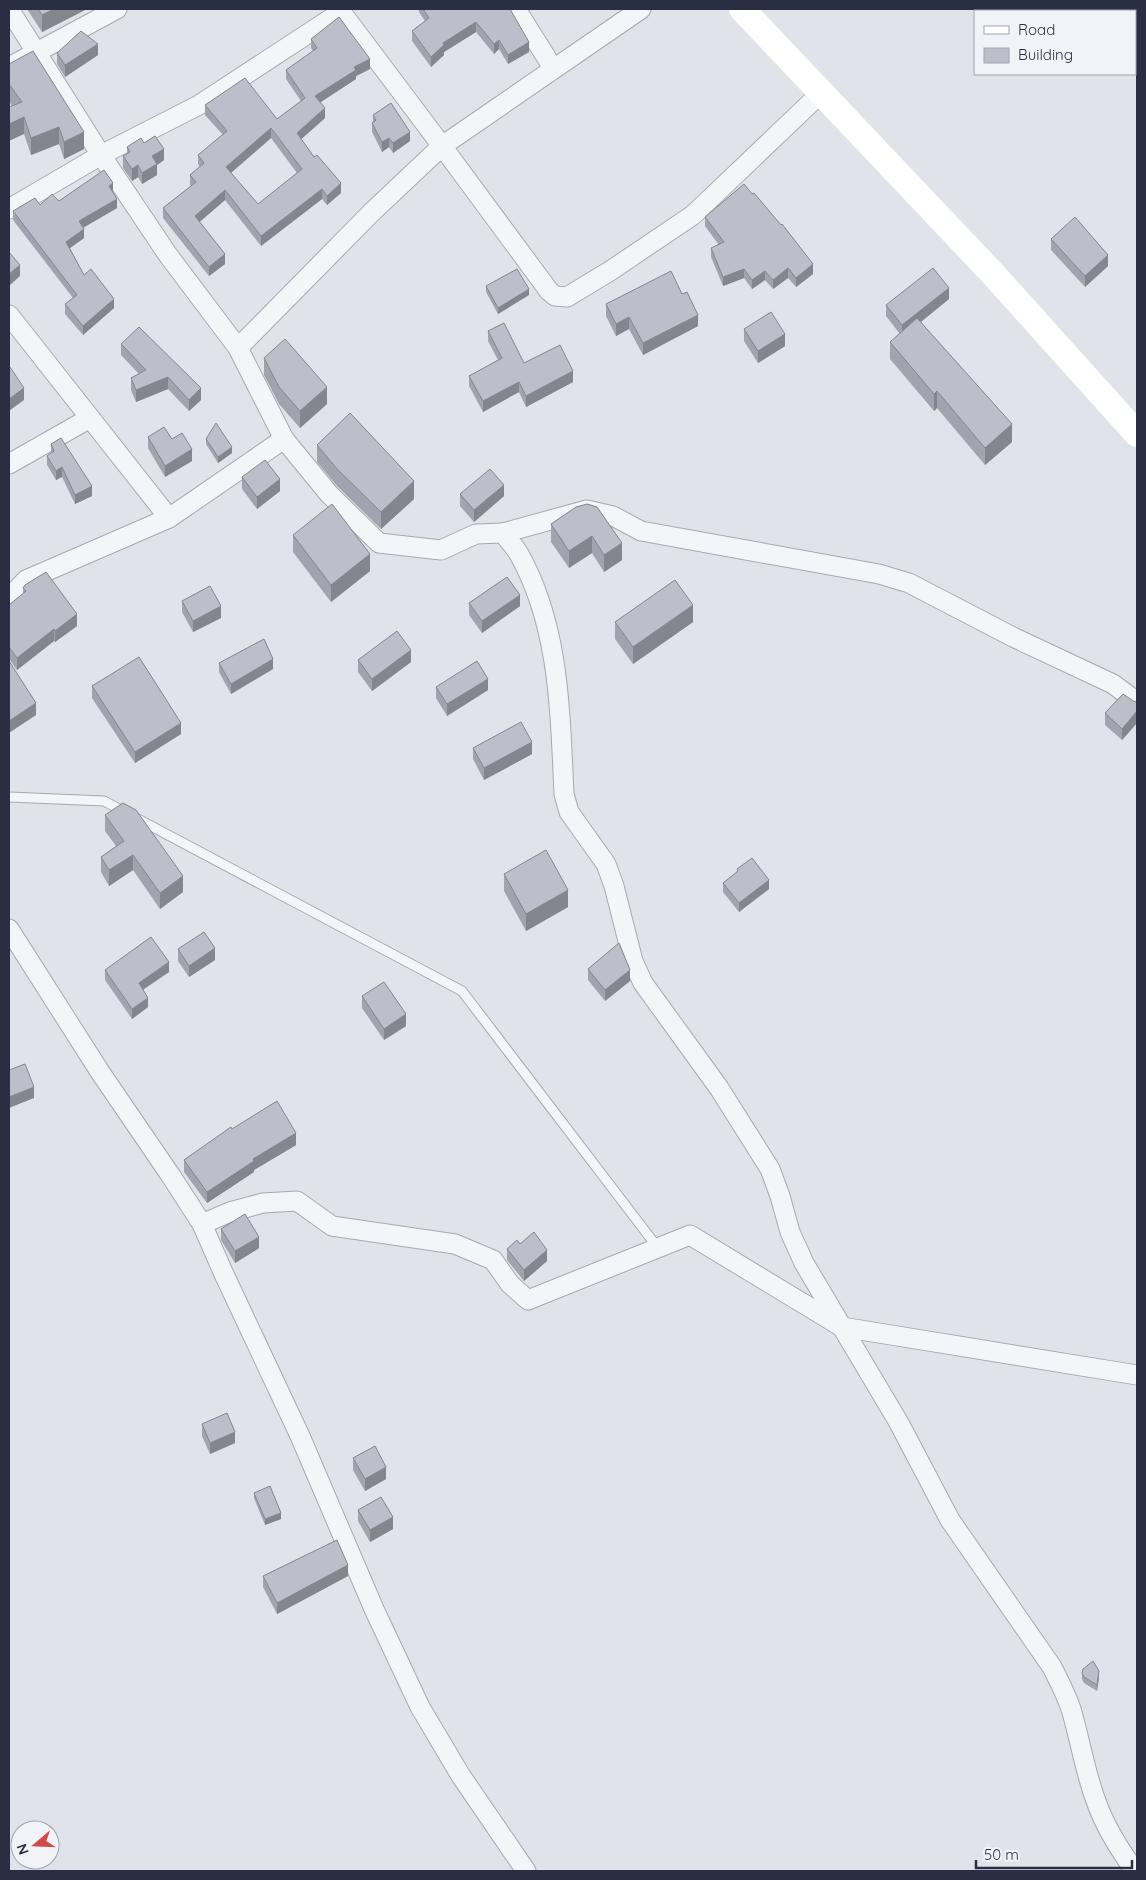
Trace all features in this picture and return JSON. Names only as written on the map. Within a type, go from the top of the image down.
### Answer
[{"type":"street","points":[[9,9],[101,155],[168,255],[238,348],[284,439],[330,494],[378,543],[441,550],[476,534],[503,533],[587,510],[613,516],[641,531],[879,574],[909,583],[1014,637],[1113,684],[1137,702]]},
{"type":"street","points":[[9,67],[117,9]]},
{"type":"street","points":[[516,9],[553,68]]},
{"type":"street","points":[[238,348],[372,212],[442,146],[641,9]]},
{"type":"street","points":[[742,9],[994,275],[1137,434]]},
{"type":"street","points":[[9,209],[101,155],[200,105],[340,10],[549,291],[555,296],[567,297],[610,271],[693,215],[822,92]]},
{"type":"street","points":[[9,315],[169,518]]},
{"type":"street","points":[[9,464],[90,418]]},
{"type":"street","points":[[9,598],[26,580],[169,518],[284,439]]},
{"type":"street","points":[[503,533],[518,553],[532,581],[544,615],[556,670],[564,794],[569,812],[606,864],[614,886],[633,962],[643,982],[719,1088],[770,1169],[790,1232],[804,1263],[898,1423],[950,1520],[1056,1674],[1071,1709],[1095,1800],[1105,1824],[1135,1871]]},
{"type":"street","points":[[9,929],[100,1072],[202,1224],[300,1436],[374,1609],[420,1707],[461,1776],[526,1871]]},
{"type":"street","points":[[202,1224],[230,1212],[263,1202],[297,1201],[332,1226],[455,1244],[493,1260],[510,1284],[528,1300],[690,1235],[842,1327],[1137,1375]]},
{"type":"lane","points":[[9,797],[104,801],[462,992],[658,1248]]},
{"type":"building","points":[[38,9],[54,9],[42,15]]},
{"type":"building","points":[[423,9],[510,9],[529,42],[508,55],[499,40],[494,44],[476,22],[443,43],[444,45],[431,57],[412,31],[429,18]]},
{"type":"building","points":[[339,17],[370,59],[354,67],[356,70],[315,96],[325,108],[297,133],[314,157],[317,155],[341,183],[327,196],[322,189],[261,236],[225,190],[195,216],[225,254],[209,267],[163,208],[196,182],[190,175],[204,163],[198,155],[227,131],[205,105],[245,78],[277,119],[305,98],[286,70],[317,48],[311,39]],"holes":[[[271,128],[302,169],[258,204],[226,167]]]},
{"type":"building","points":[[81,31],[98,44],[65,65],[57,53]]},
{"type":"building","points":[[33,51],[84,132],[64,142],[59,127],[31,138],[24,117],[9,124],[9,107],[22,102],[9,84],[9,64]]},
{"type":"building","points":[[391,103],[410,132],[393,143],[389,138],[382,142],[372,123],[376,120],[373,115]]},
{"type":"building","points":[[155,136],[164,149],[152,156],[157,164],[142,173],[138,165],[132,169],[123,156],[130,152],[127,147],[141,138],[144,143]]},
{"type":"building","points":[[104,170],[113,183],[109,186],[117,199],[79,221],[84,229],[66,242],[84,275],[91,269],[114,299],[83,326],[65,304],[77,295],[13,211],[35,198],[40,205],[52,194],[59,201]]},
{"type":"building","points":[[744,184],[782,224],[813,264],[796,278],[788,268],[773,280],[765,271],[752,280],[744,269],[723,277],[711,248],[724,242],[705,217]]},
{"type":"building","points":[[1075,217],[1108,255],[1085,276],[1051,239]]},
{"type":"building","points":[[9,252],[20,265],[9,274]]},
{"type":"building","points":[[933,268],[949,288],[902,325],[886,305]]},
{"type":"building","points":[[517,269],[529,289],[498,308],[486,286]]},
{"type":"building","points":[[671,271],[682,294],[687,292],[698,315],[643,343],[629,317],[616,324],[606,304]]},
{"type":"building","points":[[771,312],[785,334],[758,351],[744,329]]},
{"type":"building","points":[[917,318],[1012,424],[985,448],[937,391],[934,394],[890,342]]},
{"type":"building","points":[[504,323],[524,363],[560,345],[573,371],[526,396],[519,382],[483,401],[469,376],[502,358],[488,331]]},
{"type":"building","points":[[139,327],[201,388],[189,400],[168,377],[136,390],[131,378],[146,370],[121,344]]},
{"type":"building","points":[[285,339],[327,387],[300,411],[279,387],[264,358]]},
{"type":"building","points":[[9,368],[24,388],[9,399]]},
{"type":"building","points":[[350,413],[414,481],[381,512],[337,469],[317,445]]},
{"type":"building","points":[[216,423],[232,447],[218,457],[206,439]]},
{"type":"building","points":[[164,427],[172,439],[182,433],[192,449],[165,466],[148,437]]},
{"type":"building","points":[[61,438],[92,486],[75,495],[62,467],[56,471],[47,456],[54,451],[51,444]]},
{"type":"building","points":[[265,460],[280,479],[257,497],[242,477]]},
{"type":"building","points":[[490,469],[504,485],[474,510],[460,494]]},
{"type":"building","points":[[332,504],[370,554],[331,585],[293,535]]},
{"type":"building","points":[[587,504],[597,507],[622,543],[604,555],[592,536],[569,551],[551,524],[576,507]]},
{"type":"building","points":[[46,572],[77,614],[55,631],[54,629],[17,658],[9,647],[9,605],[26,591],[23,588],[25,585]]},
{"type":"building","points":[[507,577],[520,595],[482,621],[469,603]]},
{"type":"building","points":[[675,580],[693,605],[633,647],[615,622]]},
{"type":"building","points":[[210,586],[221,606],[193,621],[182,601]]},
{"type":"building","points":[[397,631],[411,650],[372,679],[358,660]]},
{"type":"building","points":[[264,639],[273,659],[231,684],[219,663]]},
{"type":"building","points":[[139,657],[181,723],[135,752],[92,686]]},
{"type":"building","points":[[9,661],[36,703],[9,721]]},
{"type":"building","points":[[477,661],[488,679],[447,704],[436,687]]},
{"type":"building","points":[[1123,694],[1135,702],[1137,701],[1137,711],[1122,729],[1105,713]]},
{"type":"building","points":[[521,722],[532,742],[484,768],[473,748]]},
{"type":"building","points":[[123,803],[136,810],[183,876],[160,893],[133,855],[109,870],[101,857],[124,841],[105,815]]},
{"type":"building","points":[[546,850],[568,890],[526,914],[504,874]]},
{"type":"building","points":[[752,858],[769,880],[739,903],[723,883]]},
{"type":"building","points":[[204,932],[215,948],[189,966],[178,949]]},
{"type":"building","points":[[151,937],[169,962],[139,983],[148,998],[132,1009],[105,970]]},
{"type":"building","points":[[619,943],[630,970],[605,990],[588,969]]},
{"type":"building","points":[[384,982],[406,1014],[384,1029],[362,996]]},
{"type":"building","points":[[25,1064],[34,1087],[9,1097],[9,1070]]},
{"type":"building","points":[[277,1101],[296,1133],[253,1159],[254,1161],[207,1192],[184,1160],[231,1127],[232,1129]]},
{"type":"building","points":[[245,1214],[259,1237],[235,1251],[221,1229]]},
{"type":"building","points":[[534,1232],[547,1250],[524,1270],[507,1249],[517,1240],[520,1244]]},
{"type":"building","points":[[227,1413],[235,1432],[210,1443],[202,1424]]},
{"type":"building","points":[[375,1446],[386,1467],[365,1479],[353,1458]]},
{"type":"building","points":[[270,1486],[281,1513],[265,1519],[254,1493]]},
{"type":"building","points":[[381,1497],[393,1517],[370,1530],[358,1510]]},
{"type":"building","points":[[337,1540],[348,1565],[277,1603],[263,1576]]},
{"type":"building","points":[[1093,1661],[1099,1671],[1097,1685],[1084,1677],[1082,1673],[1083,1669]]}]
